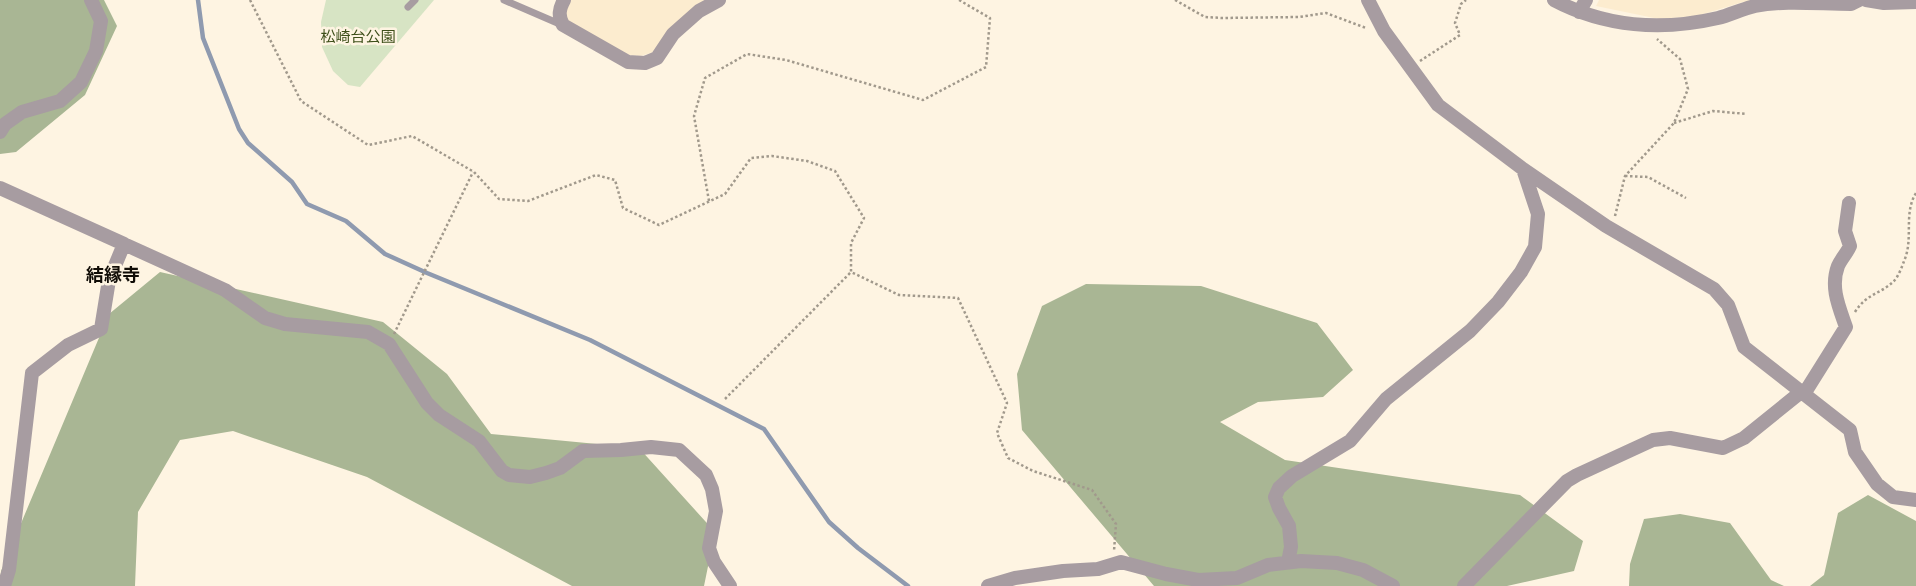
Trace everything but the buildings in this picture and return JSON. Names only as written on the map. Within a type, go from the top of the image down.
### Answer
[{"type":"street","points":[[0,132],[6,124],[22,112],[60,101],[81,82],[96,51],[101,21],[91,0]]},
{"type":"street","points":[[564,0],[559,8],[559,18],[563,25],[628,62],[645,63],[657,58],[673,34],[699,11],[719,0]]},
{"type":"street","points":[[1368,0],[1389,37],[1438,105],[1523,169],[1612,230],[1714,289],[1728,305],[1744,348],[1850,430],[1855,452],[1877,484],[1893,497],[1916,500]]},
{"type":"street","points":[[1554,0],[1582,6],[1601,18],[1653,26],[1719,18],[1755,6],[1771,4],[1851,4],[1859,0]]},
{"type":"street","points":[[1866,0],[1884,3],[1916,2]]},
{"type":"street","points":[[1288,562],[1291,547],[1289,526],[1275,496],[1279,488],[1292,476],[1350,441],[1386,399],[1470,331],[1498,302],[1522,272],[1535,247],[1538,214],[1523,169]]},
{"type":"street","points":[[0,188],[226,290],[265,318],[285,324],[368,332],[389,344],[426,403],[439,415],[479,441],[502,471],[510,475],[530,477],[546,473],[560,468],[584,451],[651,447],[679,450],[706,475],[712,490],[716,511],[709,548],[714,562],[730,586]]},
{"type":"street","points":[[1464,586],[1567,480],[1653,440],[1670,438],[1723,448],[1744,438],[1802,393],[1846,327],[1835,292],[1835,278],[1838,264],[1850,246],[1846,231],[1850,203]]},
{"type":"street","points":[[4,586],[9,570],[32,373],[68,345],[102,329],[108,280],[124,244]]},
{"type":"street","points":[[988,586],[1015,578],[1063,571],[1098,569],[1122,562],[1166,574],[1198,580],[1237,578],[1268,565],[1301,561],[1336,563],[1363,570],[1393,586]]},
{"type":"lane","points":[[408,7],[415,0]]},
{"type":"lane","points":[[504,0],[563,25]]},
{"type":"path","points":[[250,0],[301,101],[368,145],[412,136],[474,172],[498,199],[528,201],[596,175],[615,180],[624,208],[659,225],[725,194],[751,158],[772,156],[798,159],[835,171],[864,218],[851,243],[851,272],[725,399]]},
{"type":"path","points":[[709,201],[694,116],[705,78],[747,54],[786,60],[923,100],[986,67],[990,18],[959,0]]},
{"type":"path","points":[[1175,0],[1206,17],[1299,17],[1326,13],[1389,37]]},
{"type":"path","points":[[1410,67],[1460,35],[1455,23],[1461,4],[1466,0]]},
{"type":"path","points":[[1612,230],[1625,176],[1674,123],[1688,89],[1680,60],[1639,24]]},
{"type":"path","points":[[1674,123],[1713,111],[1747,114]]},
{"type":"path","points":[[389,344],[474,172]]},
{"type":"path","points":[[1625,176],[1648,177],[1686,198]]},
{"type":"path","points":[[1846,327],[1861,303],[1894,281],[1906,258],[1910,229],[1908,216],[1911,201],[1916,193]]},
{"type":"path","points":[[851,272],[899,295],[958,298],[1007,403],[997,433],[1008,458],[1033,471],[1092,490],[1116,524],[1113,564]]},
{"type":"shaded area","points":[[571,0],[709,0],[654,52],[640,56],[629,55],[569,23],[566,16],[566,8]]},
{"type":"shaded area","points":[[1599,0],[1778,0],[1743,2],[1697,16],[1659,19],[1596,6]]},
{"type":"green space","points":[[0,0],[104,0],[117,26],[85,95],[16,152],[0,154]]},
{"type":"green space","name":"松崎台公園","points":[[326,0],[434,0],[360,87],[348,85],[333,71],[322,47],[321,22]]},
{"type":"green space","points":[[160,272],[383,322],[447,374],[491,434],[639,448],[715,532],[704,586],[572,586],[367,477],[233,431],[180,440],[138,512],[135,586],[0,586],[1,571],[109,314]]},
{"type":"green space","points":[[1086,284],[1201,286],[1317,323],[1353,370],[1323,397],[1258,402],[1220,422],[1285,460],[1520,495],[1583,541],[1574,571],[1507,586],[1154,586],[1022,430],[1017,374],[1042,306]]},
{"type":"green space","points":[[1868,495],[1916,521],[1916,586],[1810,586],[1824,575],[1838,513]]},
{"type":"green space","points":[[1680,514],[1730,523],[1771,580],[1784,586],[1629,586],[1630,564],[1644,519]]},
{"type":"waterway","points":[[198,0],[203,38],[239,129],[248,143],[292,182],[307,204],[346,221],[385,254],[590,340],[764,429],[829,522],[858,548],[908,586]]},
{"type":"district","name":"結縁寺","points":[[113,274]]}]
